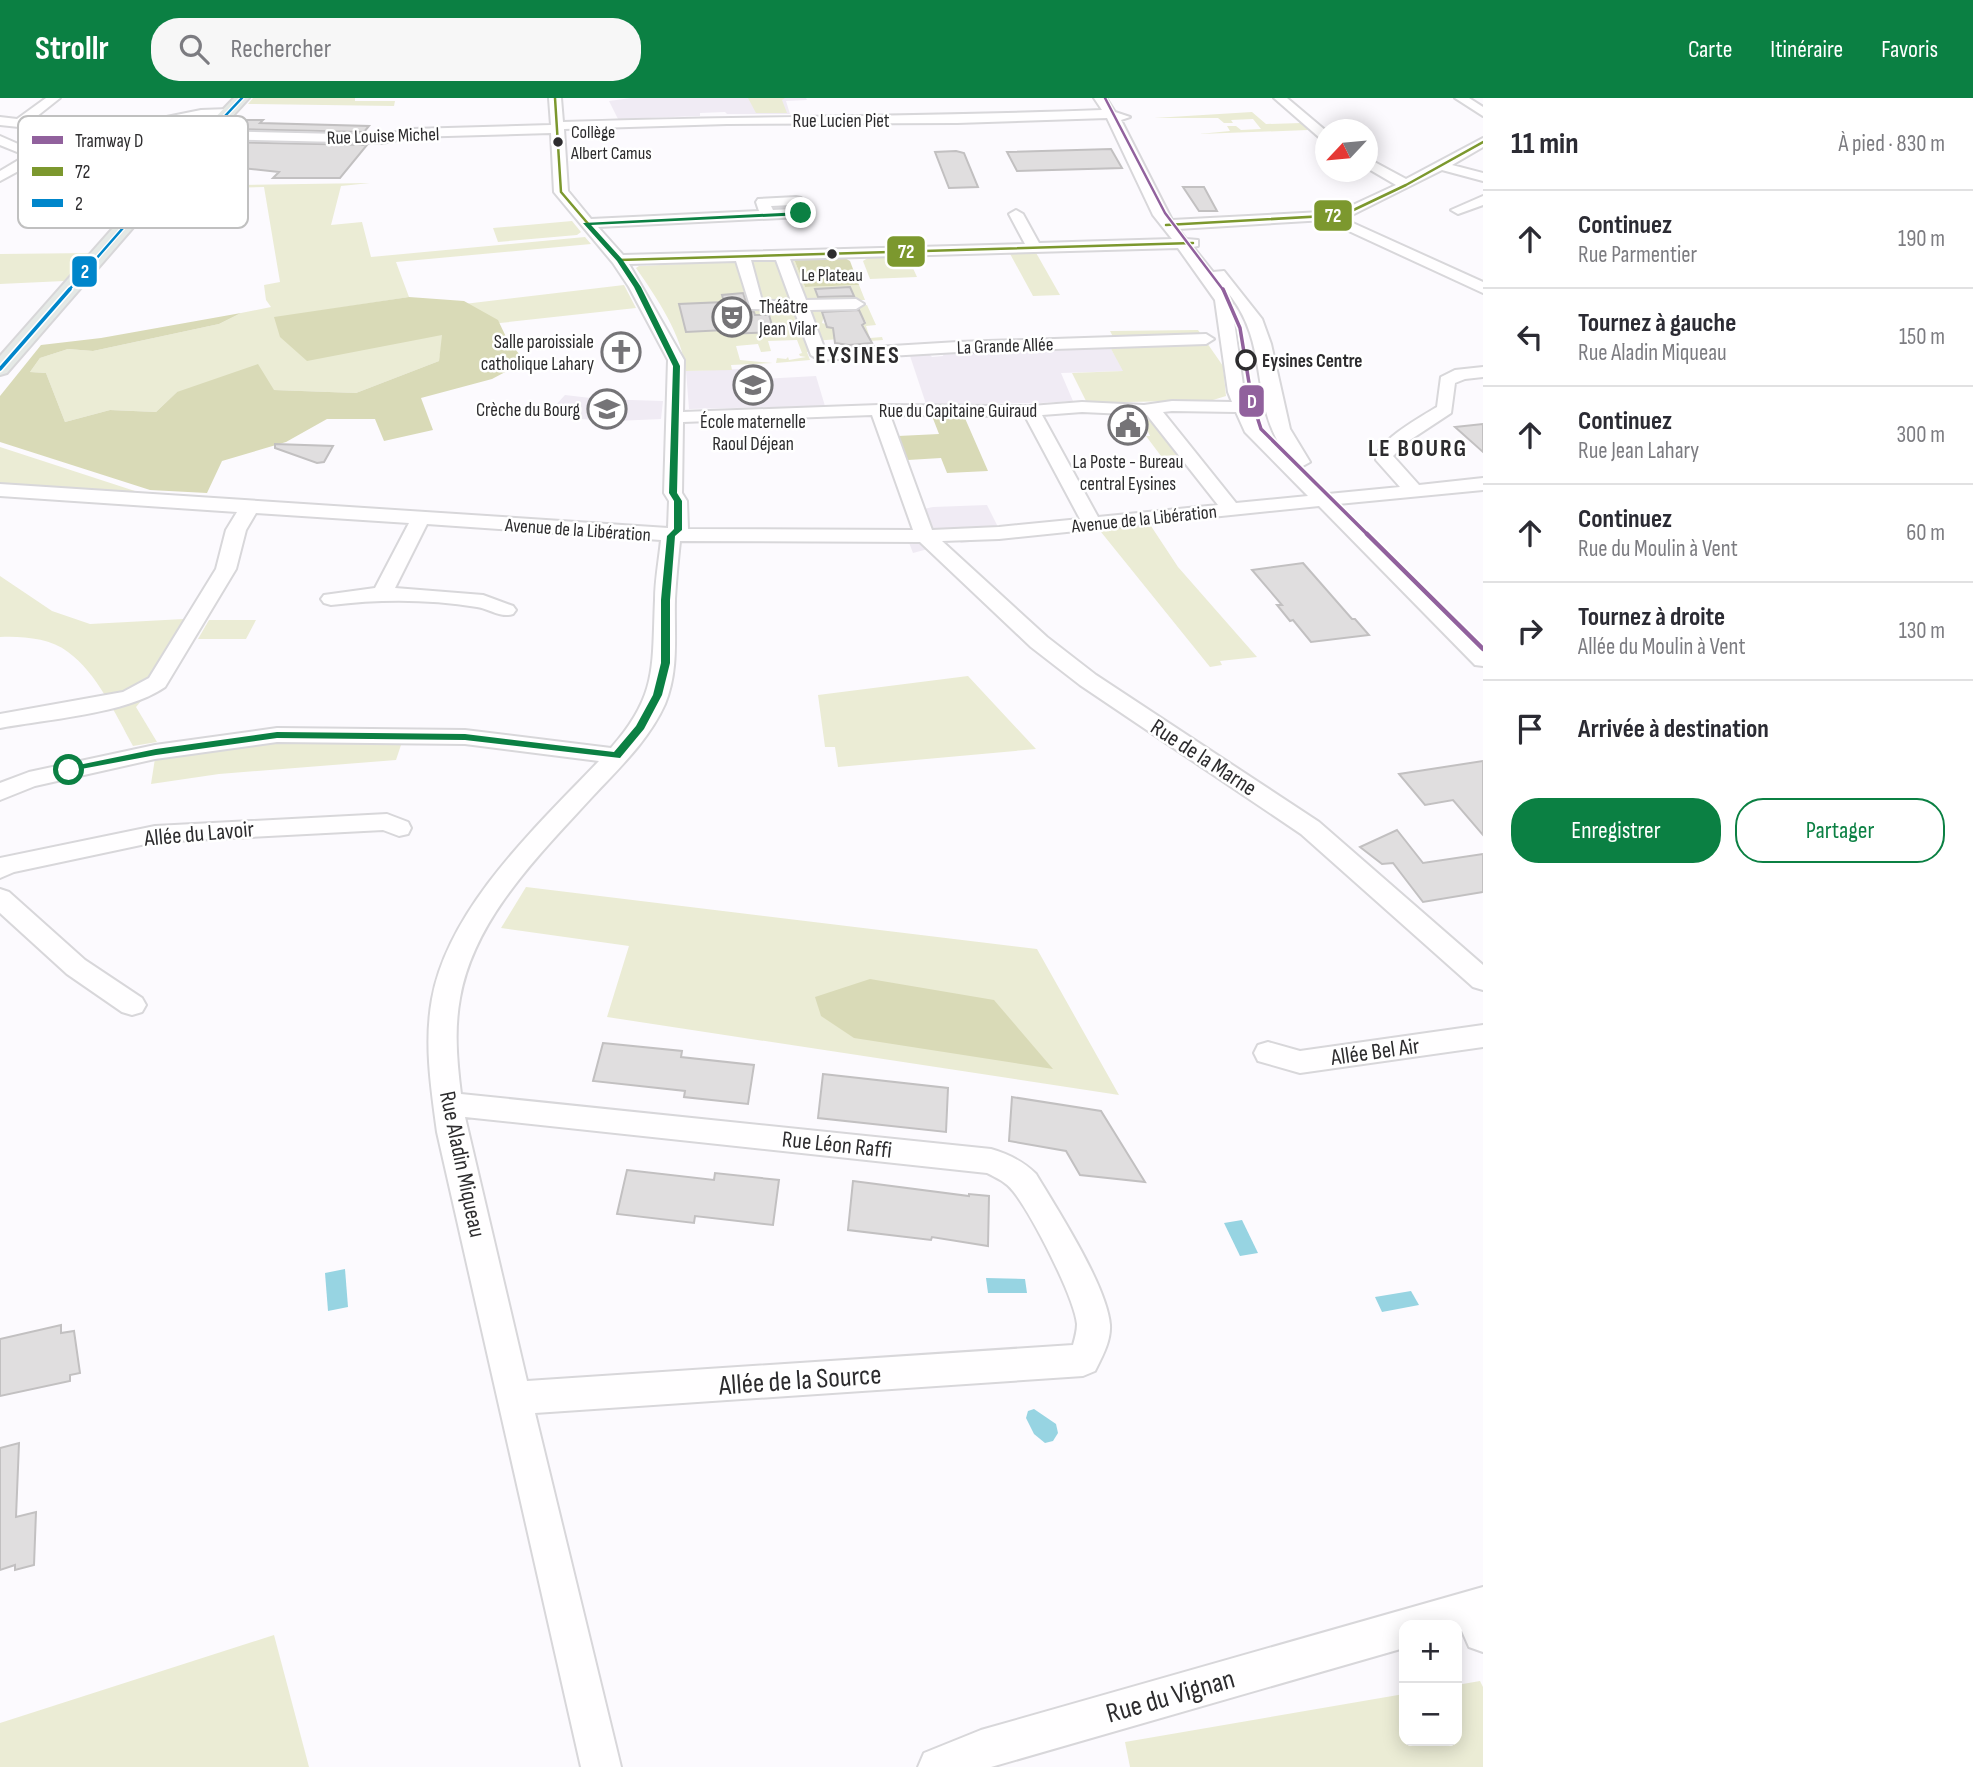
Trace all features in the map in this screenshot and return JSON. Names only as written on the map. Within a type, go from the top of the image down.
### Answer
[{"type":"main road","points":[[226,116],[242,98]]},
{"type":"main road","points":[[0,369],[125,228]]},
{"type":"street","points":[[30,116],[54,98]]},
{"type":"street","points":[[555,98],[561,192],[619,260],[643,297],[676,360],[676,417]]},
{"type":"street","points":[[1100,98],[1117,116]]},
{"type":"street","points":[[1110,98],[1143,185],[1187,243],[1223,300],[1240,407],[1258,436],[1476,630]]},
{"type":"street","points":[[1280,98],[1315,128]]},
{"type":"street","points":[[1461,98],[1483,112]]},
{"type":"street","points":[[182,116],[196,113],[229,113]]},
{"type":"street","name":"Rue Lucien Piet","points":[[557,128],[954,114],[1117,116]]},
{"type":"street","points":[[0,121],[18,123]]},
{"type":"street","name":"Rue Louise Michel","points":[[248,136],[383,139],[409,134],[557,128]]},
{"type":"street","points":[[0,140],[18,147]]},
{"type":"street","points":[[1173,225],[1329,217],[1353,213],[1483,142]]},
{"type":"street","points":[[0,177],[18,166]]},
{"type":"street","points":[[1441,166],[1483,177]]},
{"type":"street","points":[[1378,168],[1406,185]]},
{"type":"street","points":[[1458,210],[1483,200]]},
{"type":"street","points":[[1016,214],[1034,248]]},
{"type":"street","points":[[586,223],[768,215]]},
{"type":"street","points":[[1329,217],[1483,288]]},
{"type":"street","points":[[619,260],[1187,243],[1240,299],[1258,328],[1276,419],[1282,435],[1331,499],[1483,660]]},
{"type":"street","points":[[782,254],[814,340]]},
{"type":"street","points":[[742,255],[756,306],[856,303]]},
{"type":"street","name":"La Grande Allée","points":[[814,340],[819,355],[971,346],[1206,339]]},
{"type":"street","points":[[1414,491],[1385,460],[1384,455],[1401,438],[1445,409],[1447,381],[1461,374],[1483,372]]},
{"type":"street","name":"Rue du Capitaine Guiraud","points":[[676,417],[879,410],[1031,411],[1082,407],[1152,410],[1172,406],[1240,407]]},
{"type":"street","points":[[879,410],[925,536]]},
{"type":"street","points":[[1152,410],[1231,509]]},
{"type":"street","points":[[1031,411],[1092,524]]},
{"type":"street","name":"Rue Aladin Miqueau","points":[[601,1767],[448,1104],[444,1059],[445,1009],[450,980],[464,947],[509,874],[617,756],[640,727],[658,695],[665,663],[665,600],[671,536],[678,530],[678,501],[673,493],[676,417]]},
{"type":"street","name":"Avenue de la Libération","points":[[0,489],[671,536],[925,536],[999,533],[1483,484]]},
{"type":"street","points":[[0,721],[128,698],[144,692],[157,682],[226,569],[236,530],[250,506]]},
{"type":"street","points":[[382,593],[421,518]]},
{"type":"street","name":"Rue de la Marne","points":[[925,536],[1039,642],[1120,702],[1220,765],[1310,828],[1483,980]]},
{"type":"street","points":[[331,599],[382,593],[483,601],[506,610]]},
{"type":"street","points":[[0,792],[29,780],[156,752],[277,735],[465,737],[617,756]]},
{"type":"street","name":"Allée du Lavoir","points":[[0,869],[7,864],[155,834],[387,822],[399,828]]},
{"type":"street","points":[[0,898],[76,967],[132,1005]]},
{"type":"street","name":"Allée Bel Air","points":[[1268,1053],[1300,1062],[1483,1036]]},
{"type":"street","name":"Rue Léon Raffi","points":[[448,1104],[981,1159],[1002,1165],[1024,1183],[1039,1206],[1090,1309],[1093,1334],[1083,1360]]},
{"type":"street","name":"Allée de la Source","points":[[517,1398],[1083,1360]]},
{"type":"street","points":[[1452,1620],[1479,1616]]},
{"type":"street","name":"Rue du Vignan","points":[[938,1767],[1034,1734],[1399,1630]]},
{"type":"shaded area","name":"Collège Albert Camus","points":[[631,98],[807,100],[786,101],[790,114],[725,112],[700,113],[700,116],[618,119],[609,101]]},
{"type":"shaded area","points":[[1110,347],[1124,371],[1061,373],[1073,401],[1040,403],[926,404],[910,356],[928,353],[932,357],[943,356],[944,351]]},
{"type":"shaded area","name":"École maternelle Raoul Déjean","points":[[739,369],[740,372],[758,371],[761,379],[816,376],[825,406],[689,409],[686,371]]},
{"type":"shaded area","name":"Crèche du Bourg","points":[[565,395],[663,401],[661,419],[616,421],[545,417]]},
{"type":"shaded area","points":[[987,505],[998,527],[1053,521],[1061,531],[961,543],[956,538],[940,540],[928,549],[913,553],[908,540],[839,530],[915,529],[909,512],[933,507]]},
{"type":"green space","points":[[253,98],[355,98],[355,101],[395,101],[394,106],[248,104]]},
{"type":"green space","points":[[748,98],[785,98],[782,100],[787,113],[756,113]]},
{"type":"green space","points":[[1252,112],[1266,124],[1301,123],[1308,130],[1199,134],[1230,131],[1227,126],[1236,126],[1241,130],[1261,129],[1253,119],[1224,123],[1218,118],[1154,118]]},
{"type":"green space","points":[[370,183],[341,186],[331,225],[362,222],[371,257],[585,237],[591,244],[396,262],[409,297],[274,318],[414,310],[624,285],[636,308],[500,323],[443,335],[439,361],[356,393],[274,390],[177,392],[156,412],[110,410],[65,422],[46,373],[30,372],[40,358],[68,349],[93,351],[219,324],[241,313],[271,307],[266,300],[264,285],[280,282],[264,187],[248,187],[248,185]]},
{"type":"green space","points":[[572,221],[581,232],[577,235],[498,242],[493,228]]},
{"type":"green space","points":[[1035,251],[1060,295],[1033,296],[1009,252]]},
{"type":"green space","points":[[91,253],[64,281],[0,284],[0,254]]},
{"type":"green space","points":[[907,255],[917,277],[870,279],[863,261],[871,256]]},
{"type":"green space","points":[[843,257],[850,261],[859,285],[805,287],[794,259]]},
{"type":"green space","points":[[794,259],[805,287],[859,285],[865,300],[855,300],[857,306],[867,305],[876,325],[866,326],[870,338],[882,337],[883,340],[870,341],[857,325],[866,322],[858,310],[836,309],[824,316],[822,323],[833,326],[841,339],[811,341],[815,352],[807,352],[810,360],[776,363],[777,358],[788,357],[789,360],[806,357],[800,356],[802,353],[797,340],[768,341],[771,351],[761,352],[758,344],[736,346],[740,360],[773,363],[731,365],[732,370],[686,371],[674,330],[636,268],[639,266]]},
{"type":"green space","points":[[409,297],[464,301],[498,320],[507,339],[528,365],[509,370],[492,379],[421,398],[433,430],[384,441],[375,419],[327,419],[286,442],[222,461],[207,493],[150,490],[0,442],[0,396],[41,345],[101,338],[241,313],[219,324],[93,351],[68,349],[40,358],[30,372],[46,373],[65,422],[110,410],[156,412],[177,392],[258,364],[274,390],[356,393],[439,361],[442,335],[307,361],[280,337],[274,317]]},
{"type":"green space","points":[[1198,330],[1223,366],[1226,396],[1213,400],[1087,403],[1072,373],[1123,371],[1110,347],[1118,346],[1110,331]]},
{"type":"green space","points":[[1143,415],[1161,431],[1178,455],[1161,456],[1146,436],[1150,436],[1146,427],[1149,426]]},
{"type":"green space","points":[[932,416],[964,416],[988,471],[947,473],[941,458],[908,460],[898,436],[939,434]]},
{"type":"green space","points":[[0,447],[141,493],[0,486]]},
{"type":"green space","points":[[1149,523],[1178,567],[1257,657],[1220,661],[1222,665],[1210,667],[1097,527]]},
{"type":"green space","points":[[0,576],[52,611],[90,624],[184,619],[157,682],[136,707],[157,742],[133,746],[97,683],[78,661],[61,647],[36,639],[0,637]]},
{"type":"green space","points":[[209,620],[256,620],[246,639],[198,639]]},
{"type":"green space","points":[[968,676],[1036,749],[838,767],[835,747],[825,747],[818,695]]},
{"type":"green space","points":[[277,735],[404,736],[396,760],[219,774],[151,784],[156,752]]},
{"type":"green space","points":[[526,887],[1037,949],[1119,1095],[607,1017],[629,946],[501,928]]},
{"type":"green space","points":[[870,979],[994,1000],[1053,1069],[854,1038],[821,1016],[815,997]]},
{"type":"green space","points":[[274,1635],[309,1767],[0,1767],[0,1723]]},
{"type":"green space","points":[[1480,1681],[1483,1687],[1483,1767],[1130,1767],[1125,1742],[1399,1695],[1399,1746],[1462,1746],[1462,1684]]},
{"type":"water","points":[[1242,1220],[1258,1253],[1240,1256],[1224,1223]]},
{"type":"water","points":[[345,1269],[348,1307],[328,1311],[325,1273]]},
{"type":"water","points":[[986,1278],[1025,1279],[1027,1293],[988,1293]]},
{"type":"water","points":[[1411,1291],[1419,1305],[1382,1312],[1375,1297]]},
{"type":"water","points":[[1034,1409],[1056,1424],[1058,1433],[1053,1441],[1045,1443],[1034,1434],[1026,1418],[1028,1411]]},
{"type":"building","points":[[248,120],[263,120],[260,123],[369,126],[364,132],[248,129]]},
{"type":"building","points":[[248,143],[367,145],[340,178],[273,178],[279,172],[248,169]]},
{"type":"building","points":[[1111,149],[1122,168],[1017,171],[1007,152]]},
{"type":"building","points":[[935,152],[964,153],[978,187],[949,188]]},
{"type":"building","points":[[1183,187],[1204,187],[1217,211],[1199,211]]},
{"type":"building","points":[[850,287],[854,296],[818,297],[815,289]]},
{"type":"building","name":"Le Plateau","points":[[743,293],[749,311],[755,315],[769,315],[774,332],[686,332],[679,304],[724,302],[722,295]]},
{"type":"building","points":[[859,310],[865,323],[862,325],[872,343],[835,343],[833,328],[827,327],[822,312]]},
{"type":"building","points":[[1483,424],[1483,452],[1455,427]]},
{"type":"building","points":[[275,444],[333,446],[324,462],[317,463],[275,448]]},
{"type":"building","points":[[1303,563],[1369,635],[1311,642],[1293,620],[1290,621],[1277,605],[1282,605],[1252,570]]},
{"type":"building","points":[[1483,761],[1483,835],[1453,800],[1425,805],[1399,774]]},
{"type":"building","points":[[1397,830],[1423,863],[1483,854],[1483,892],[1423,902],[1393,863],[1382,864],[1360,847]]},
{"type":"building","points":[[603,1043],[682,1051],[681,1057],[754,1065],[748,1104],[684,1097],[685,1091],[593,1081]]},
{"type":"building","points":[[823,1074],[948,1088],[946,1132],[818,1118]]},
{"type":"building","points":[[1012,1097],[1101,1111],[1145,1182],[1080,1175],[1066,1151],[1009,1141]]},
{"type":"building","points":[[627,1170],[714,1180],[715,1173],[779,1180],[773,1225],[695,1216],[694,1223],[617,1214]]},
{"type":"building","points":[[853,1181],[969,1196],[989,1196],[988,1246],[932,1237],[931,1240],[848,1230]]},
{"type":"building","points":[[61,1325],[61,1333],[74,1331],[80,1373],[70,1375],[70,1381],[0,1396],[0,1339]]},
{"type":"building","points":[[19,1443],[16,1517],[36,1512],[34,1565],[15,1570],[15,1565],[0,1570],[0,1448]]},
{"type":"tram line","name":"D","points":[[1105,98],[1173,226],[1222,286],[1230,300],[1240,328],[1252,401],[1261,429],[1483,649]]},
{"type":"transit line","name":"2","points":[[225,116],[242,98]]},
{"type":"transit line","name":"72","points":[[555,98],[561,192],[619,260]]},
{"type":"transit line","name":"72","points":[[1166,225],[1343,215],[1406,185],[1483,142]]},
{"type":"transit line","name":"2","points":[[0,369],[123,228]]},
{"type":"transit line","name":"72","points":[[619,260],[1193,243]]},
{"type":"place","name":"Collège Albert Camus","points":[[558,142]]},
{"type":"place","name":"Le Plateau","points":[[832,254]]},
{"type":"place","name":"Théâtre Jean Vilar","points":[[732,317]]},
{"type":"place","name":"Salle paroissiale catholique Lahary","points":[[621,352]]},
{"type":"place","name":"Eysines Centre","points":[[1246,360]]},
{"type":"place","name":"École maternelle Raoul Déjean","points":[[753,385]]},
{"type":"place","name":"Crèche du Bourg","points":[[607,409]]},
{"type":"place","name":"La Poste - Bureau central Eysines","points":[[1128,425]]},
{"type":"district","name":"EYSINES","points":[[858,355]]},
{"type":"district","name":"LE BOURG","points":[[1418,448]]},
{"type":"route","points":[[69,770],[156,752],[277,735],[465,737],[617,756],[640,727],[658,695],[665,663],[665,600],[671,536],[678,530],[678,501],[673,493],[677,366],[637,287],[619,260],[586,223],[801,213]]}]
